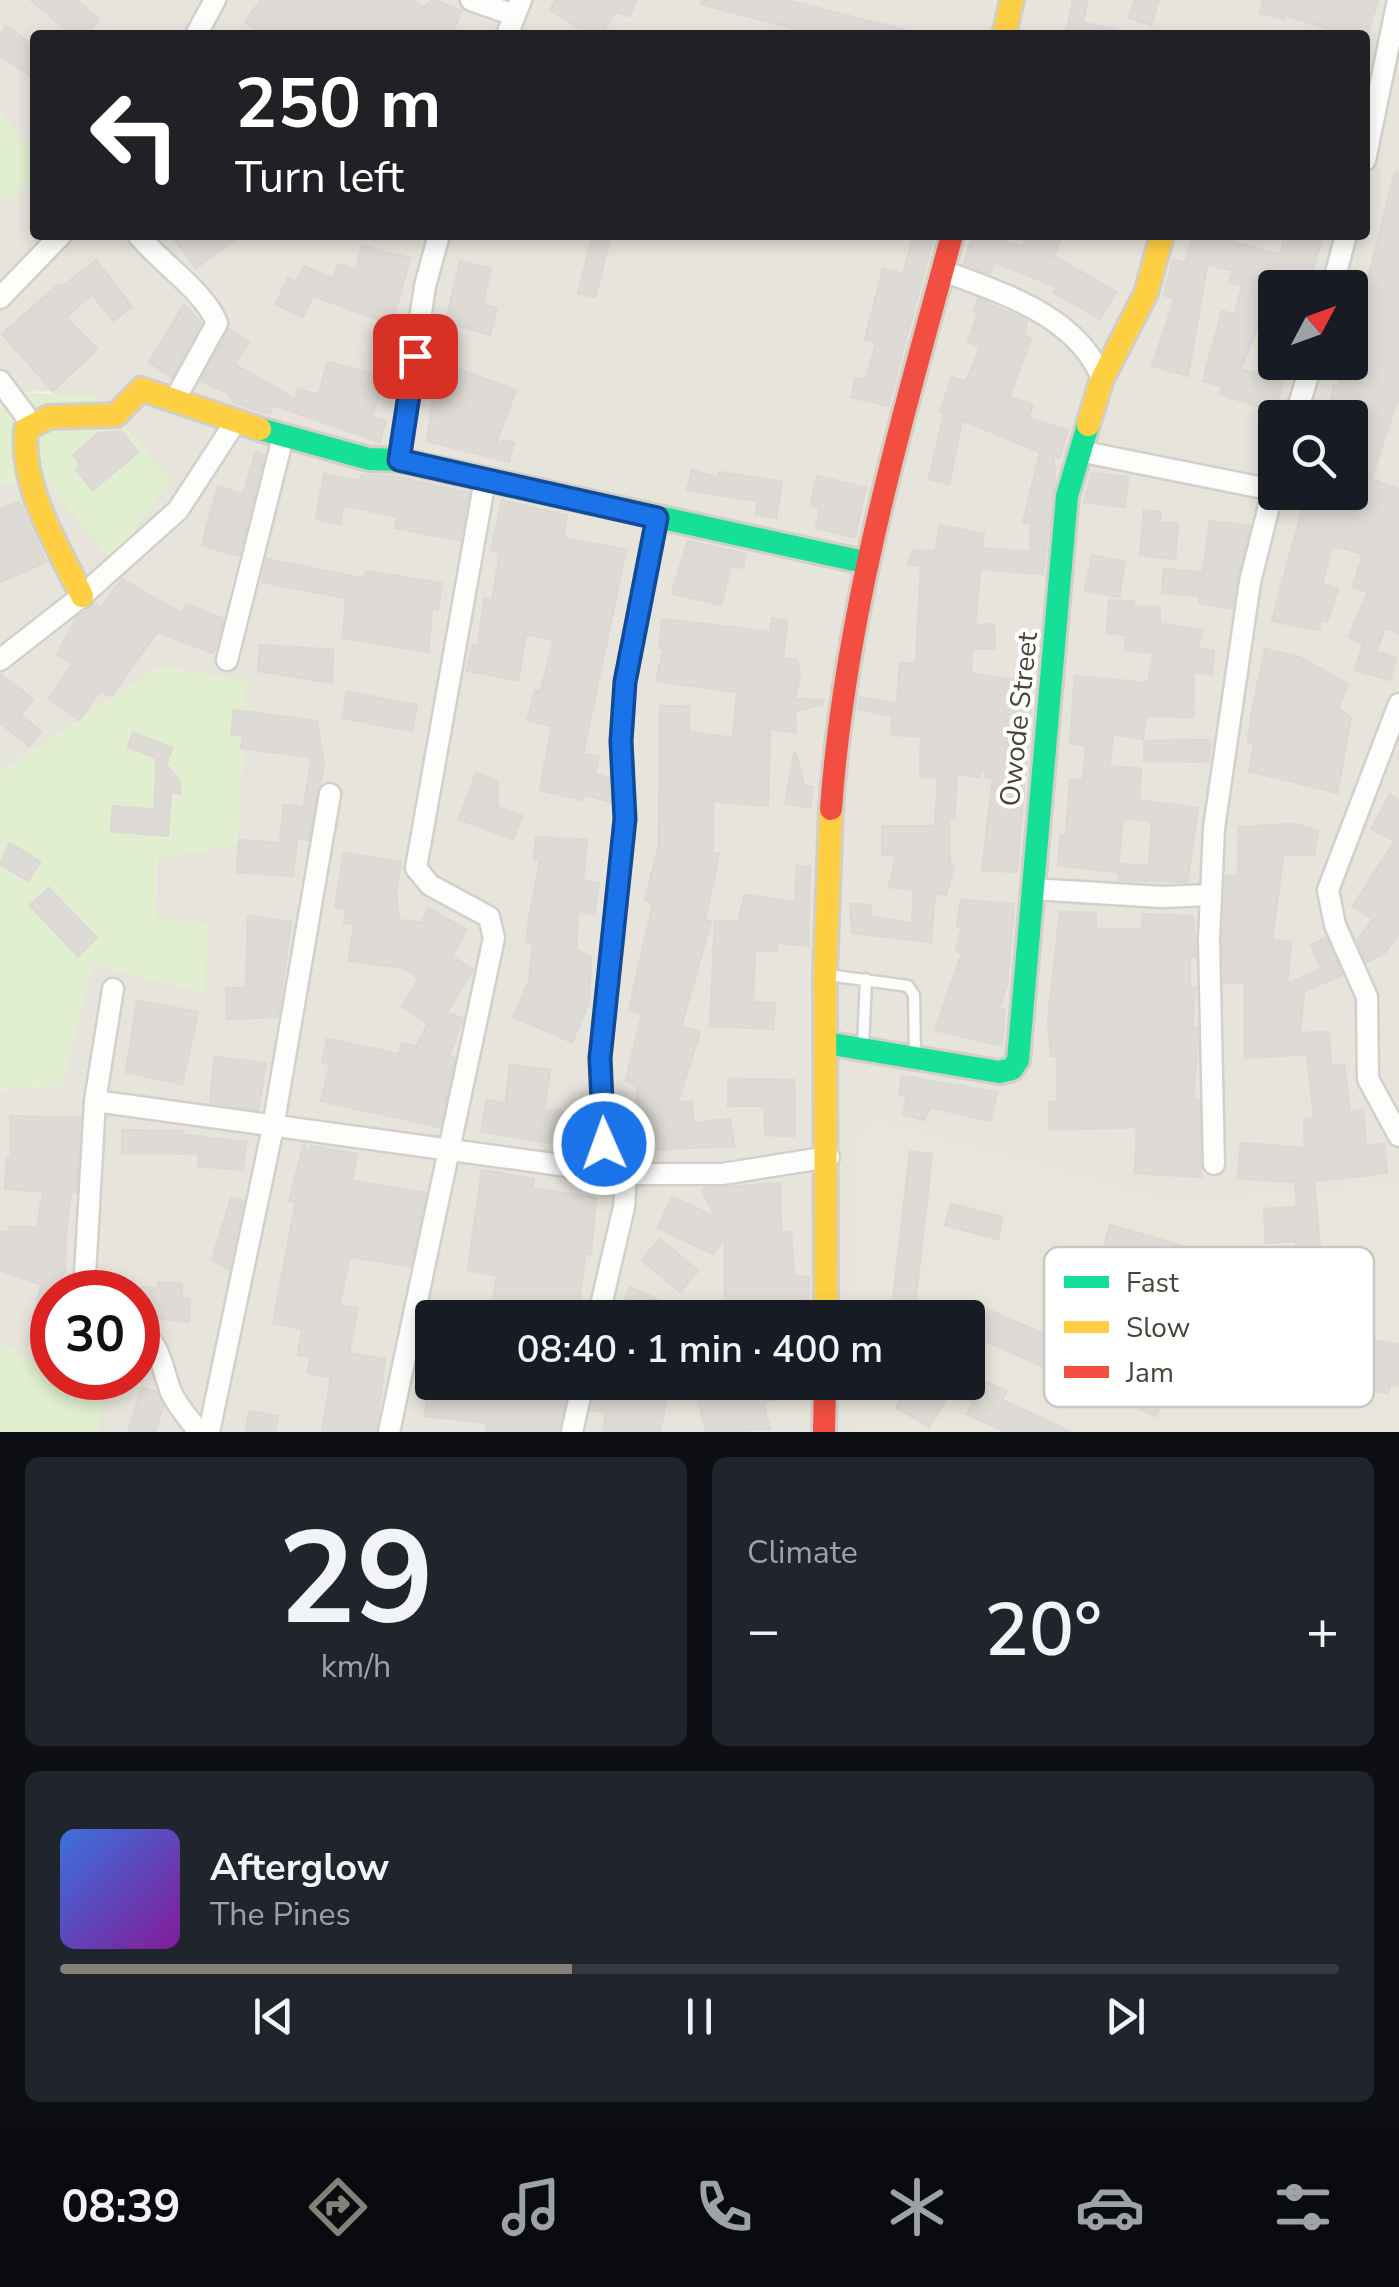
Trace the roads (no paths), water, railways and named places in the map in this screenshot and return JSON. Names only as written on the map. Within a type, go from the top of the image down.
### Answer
[{"type":"street","points":[[470,0],[514,17]]},
{"type":"street","points":[[1005,30],[1012,0]]},
{"type":"street","points":[[1371,109],[1398,0]]},
{"type":"street","points":[[198,30],[213,1]]},
{"type":"street","points":[[0,298],[56,240]]},
{"type":"street","points":[[142,240],[160,263],[211,306],[217,324],[174,401]]},
{"type":"street","points":[[399,460],[437,240]]},
{"type":"street","points":[[826,1300],[826,1044],[834,764],[868,563],[951,240]]},
{"type":"street","name":"Owode Street","points":[[915,1056],[999,1072],[1012,1070],[1018,1060],[1067,496],[1084,452],[1102,379],[1146,292],[1161,240]]},
{"type":"street","points":[[1337,270],[1345,240]]},
{"type":"street","points":[[943,272],[1026,305],[1064,329],[1084,344],[1102,379]]},
{"type":"street","points":[[0,382],[31,423]]},
{"type":"street","points":[[31,423],[49,418],[116,415],[141,390],[284,437],[369,459],[399,460],[868,563]]},
{"type":"street","points":[[0,660],[82,596],[178,510],[236,422]]},
{"type":"street","points":[[31,423],[24,447],[37,497],[82,596]]},
{"type":"street","points":[[227,660],[284,437]]},
{"type":"street","points":[[1084,452],[1258,483]]},
{"type":"street","points":[[388,1432],[491,958],[493,924],[489,917],[430,884],[416,868],[485,480]]},
{"type":"street","points":[[1214,1164],[1210,895],[1214,828],[1241,639],[1269,510]]},
{"type":"street","points":[[604,1171],[600,1058],[625,819],[621,741],[625,682],[657,518]]},
{"type":"street","points":[[1397,716],[1328,890],[1328,904],[1367,997],[1368,1079],[1399,1136]]},
{"type":"street","points":[[209,1432],[274,1127],[330,794]]},
{"type":"street","points":[[1032,890],[1162,898],[1210,895]]},
{"type":"street","points":[[85,1270],[95,1101],[113,989]]},
{"type":"street","points":[[826,1044],[915,1056]]},
{"type":"street","points":[[95,1101],[626,1174],[722,1174],[829,1157]]},
{"type":"street","points":[[602,1300],[624,1208],[626,1174]]},
{"type":"street","points":[[160,1354],[174,1398],[199,1432]]},
{"type":"street","points":[[572,1432],[579,1400]]},
{"type":"street","points":[[824,1432],[825,1400]]},
{"type":"lane","points":[[827,975],[902,982],[914,995],[915,1056]]},
{"type":"lane","points":[[863,1048],[866,979]]}]
